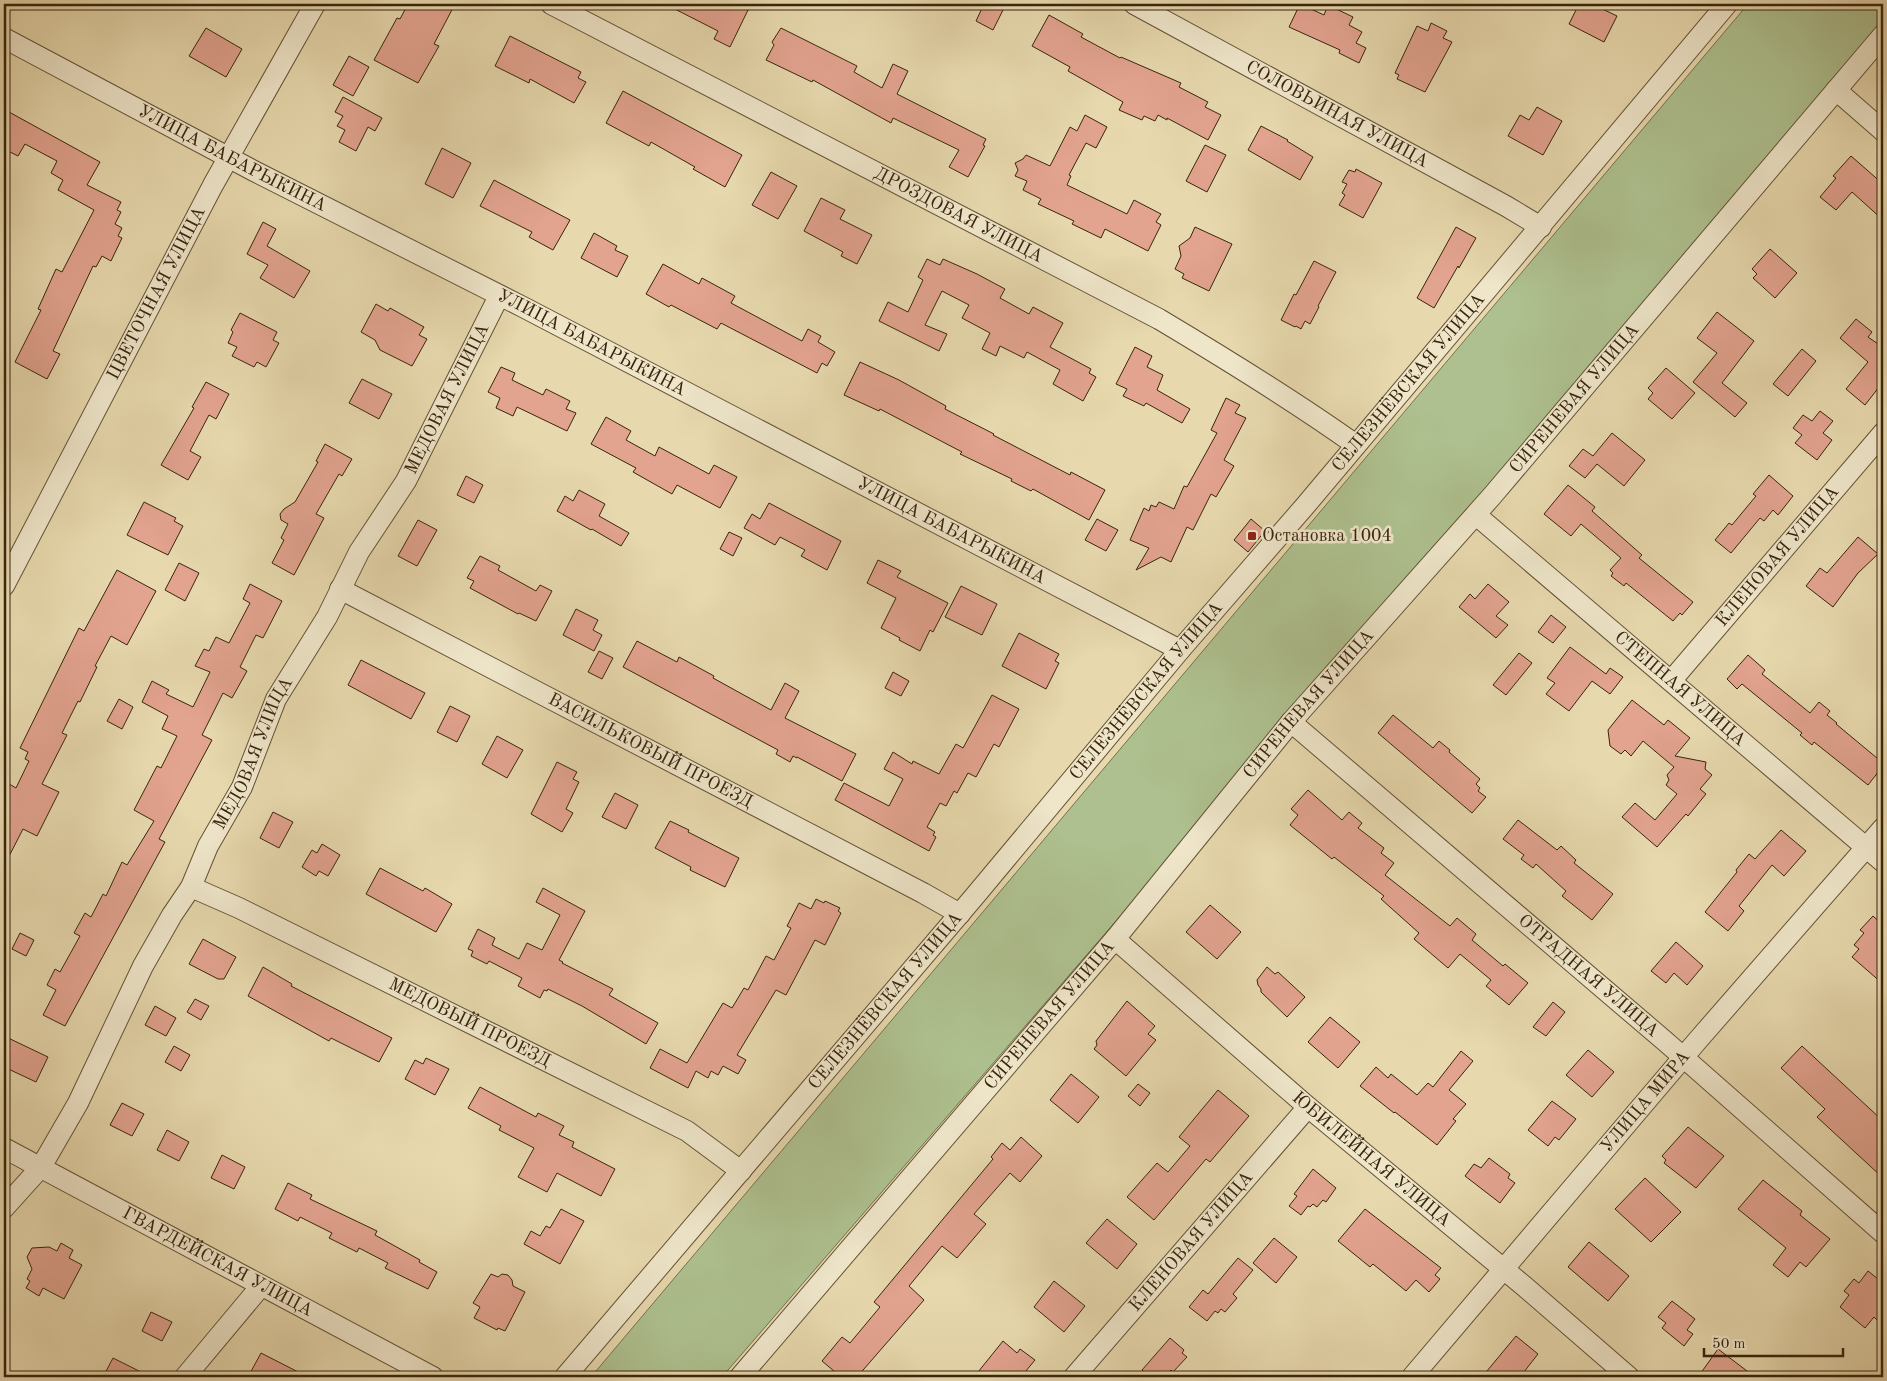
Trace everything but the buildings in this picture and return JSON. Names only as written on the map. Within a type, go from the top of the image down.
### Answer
[{"type":"street","name":"ЦВЕТОЧНАЯ УЛИЦА","points":[[4,586],[229,157],[315,4]]},
{"type":"street","name":"ДРОЗДОВАЯ УЛИЦА","points":[[551,4],[1159,319],[1259,380],[1356,445]]},
{"type":"street","name":"СОЛОВЬИНАЯ УЛИЦА","points":[[1134,4],[1541,226]]},
{"type":"street","name":"СЕЛЕЗНЁВСКАЯ УЛИЦА","points":[[565,1377],[960,914],[1180,650],[1305,506],[1724,5]]},
{"type":"street","name":"СИРЕНЕВАЯ УЛИЦА","points":[[740,1377],[1114,939],[1291,722],[1476,515],[1883,35]]},
{"type":"street","name":"УЛИЦА БАБАРЫКИНА","points":[[4,38],[229,157],[1078,595],[1180,650]]},
{"type":"street","points":[[1836,90],[1883,131]]},
{"type":"street","name":"МЕДОВАЯ УЛИЦА","points":[[4,1208],[41,1167],[78,1103],[143,966],[172,914],[191,887],[208,846],[242,787],[276,699],[327,617],[359,552],[406,481],[499,296]]},
{"type":"street","name":"КЛЕНОВАЯ УЛИЦА","points":[[1671,681],[1883,433]]},
{"type":"street","name":"СТЕПНАЯ УЛИЦА","points":[[1476,515],[1883,862]]},
{"type":"street","name":"ВАСИЛЬКОВЫЙ ПРОЕЗД","points":[[340,589],[923,892],[960,914]]},
{"type":"street","name":"ОТРАДНАЯ УЛИЦА","points":[[1291,722],[1683,1057],[1883,1232]]},
{"type":"street","name":"УЛИЦА МИРА","points":[[1412,1377],[1683,1057],[1883,828]]},
{"type":"street","name":"МЕДОВЫЙ ПРОЕЗД","points":[[191,887],[240,908],[687,1131],[741,1171]]},
{"type":"street","name":"ЮБИЛЕЙНАЯ УЛИЦА","points":[[1114,939],[1308,1107],[1629,1377]]},
{"type":"street","name":"КЛЕНОВАЯ УЛИЦА","points":[[1074,1377],[1308,1107]]},
{"type":"street","name":"ГВАРДЕЙСКАЯ УЛИЦА","points":[[4,1148],[433,1377]]},
{"type":"street","points":[[185,1377],[261,1286]]},
{"type":"green space","points":[[1748,4],[1883,4],[1883,24],[1116,921],[722,1377],[591,1377]]},
{"type":"place","name":"Остановка 1004","points":[[1252,536]]}]
